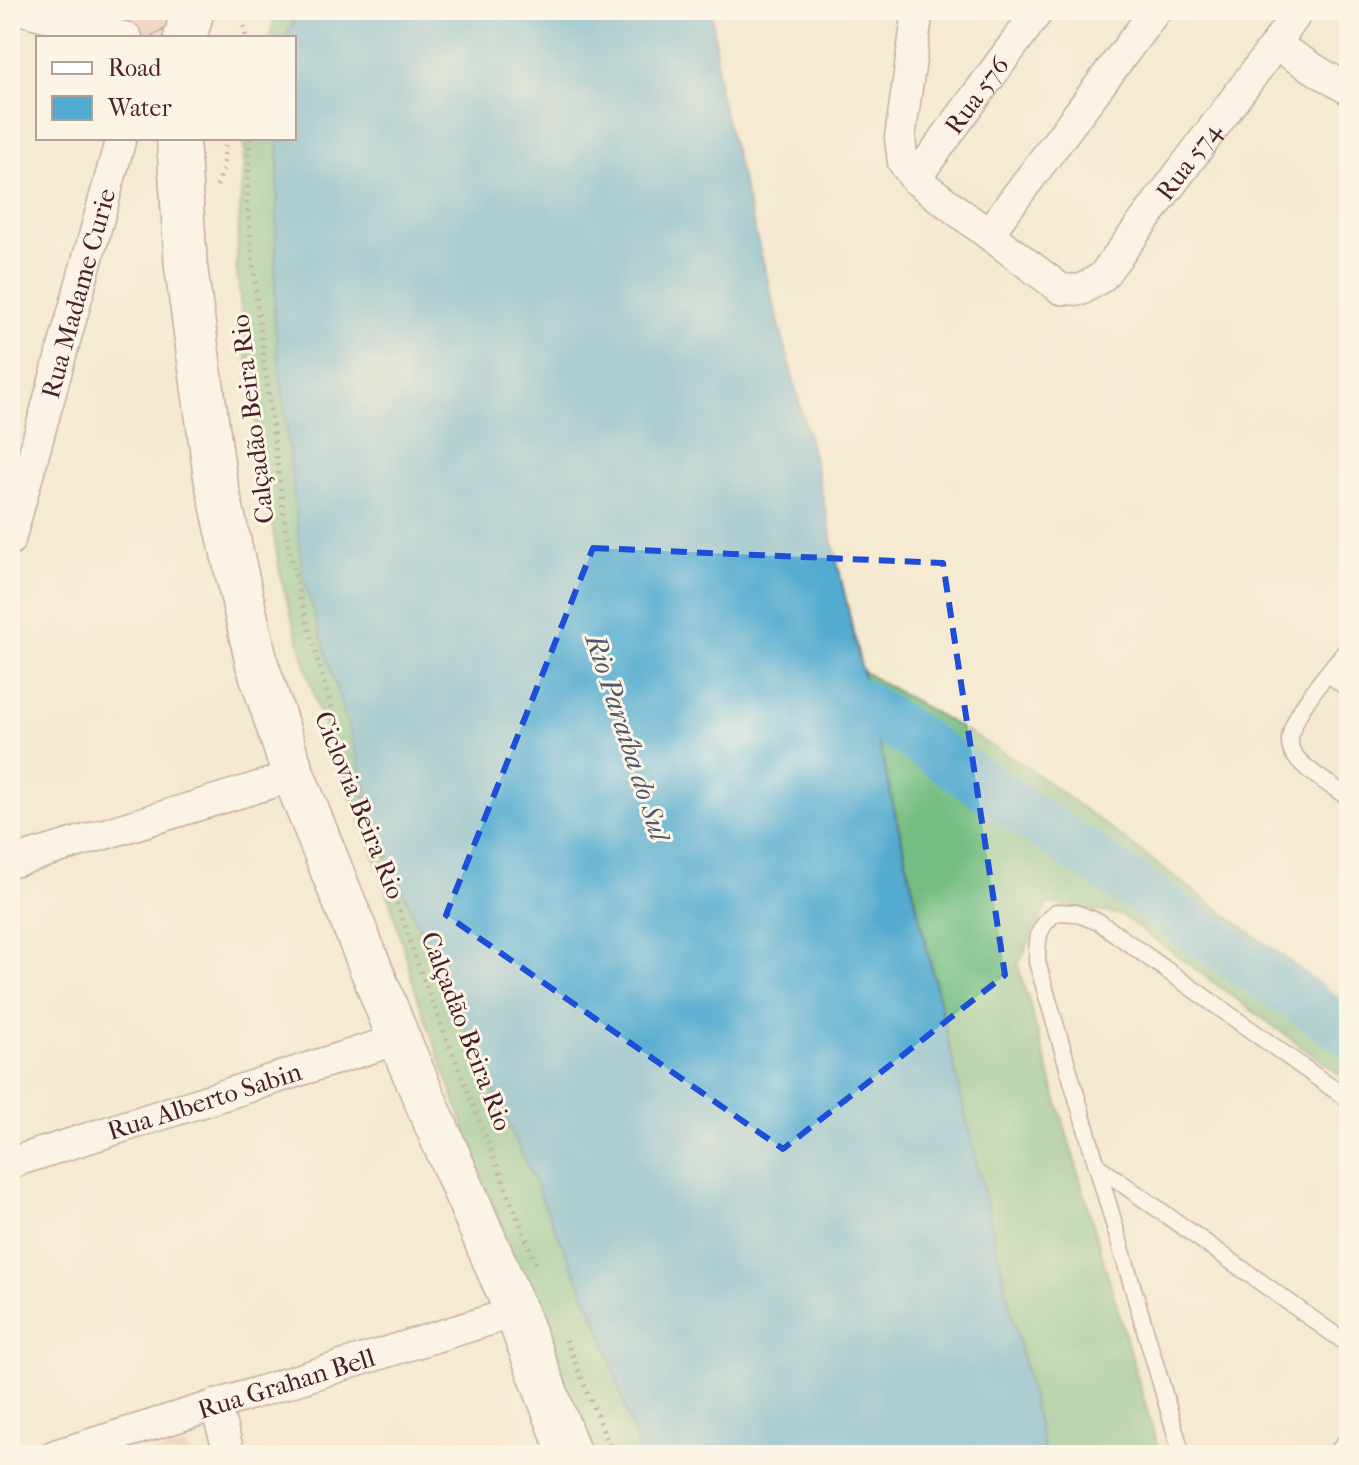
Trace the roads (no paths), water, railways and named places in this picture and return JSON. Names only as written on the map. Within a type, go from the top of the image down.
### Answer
[{"type":"main road","points":[[186,36],[193,10]]},
{"type":"main road","points":[[178,140],[186,267],[215,477],[257,664],[294,776],[399,1039],[516,1312],[570,1455]]},
{"type":"street","points":[[23,10],[120,36]]},
{"type":"street","points":[[918,10],[900,138],[903,162],[915,179],[988,234],[1156,10]]},
{"type":"street","name":"Rua 576","points":[[915,179],[1039,10]]},
{"type":"street","name":"Rua 574","points":[[988,234],[1061,289],[1081,290],[1102,277],[1299,10]]},
{"type":"street","points":[[1275,45],[1349,90]]},
{"type":"street","name":"Rua Madame Curie","points":[[10,540],[120,140]]},
{"type":"street","points":[[10,863],[294,776]]},
{"type":"street","name":"Rua Alberto Sabin","points":[[10,1163],[399,1039]]},
{"type":"street","name":"Rua Grahan Bell","points":[[55,1455],[516,1312]]},
{"type":"street","points":[[215,1405],[230,1455]]},
{"type":"lane","points":[[1349,647],[1299,711],[1290,731],[1291,749],[1302,763],[1349,798]]},
{"type":"lane","points":[[1328,674],[1349,689]]},
{"type":"lane","points":[[1182,1455],[1037,962],[1037,937],[1044,922],[1056,912],[1075,913],[1099,922],[1349,1100]]},
{"type":"lane","points":[[1099,1167],[1349,1345]]},
{"type":"lane","points":[[1336,1455],[1349,1436]]},
{"type":"water","name":"Rio Paraíba do Sul","points":[[300,10],[712,10],[719,92],[814,459],[1045,1455],[640,1455],[602,1332],[386,853],[303,577],[274,317],[279,140],[296,140],[296,36],[286,36]]},
{"type":"waterway","points":[[814,675],[886,719],[1349,1032]]}]
